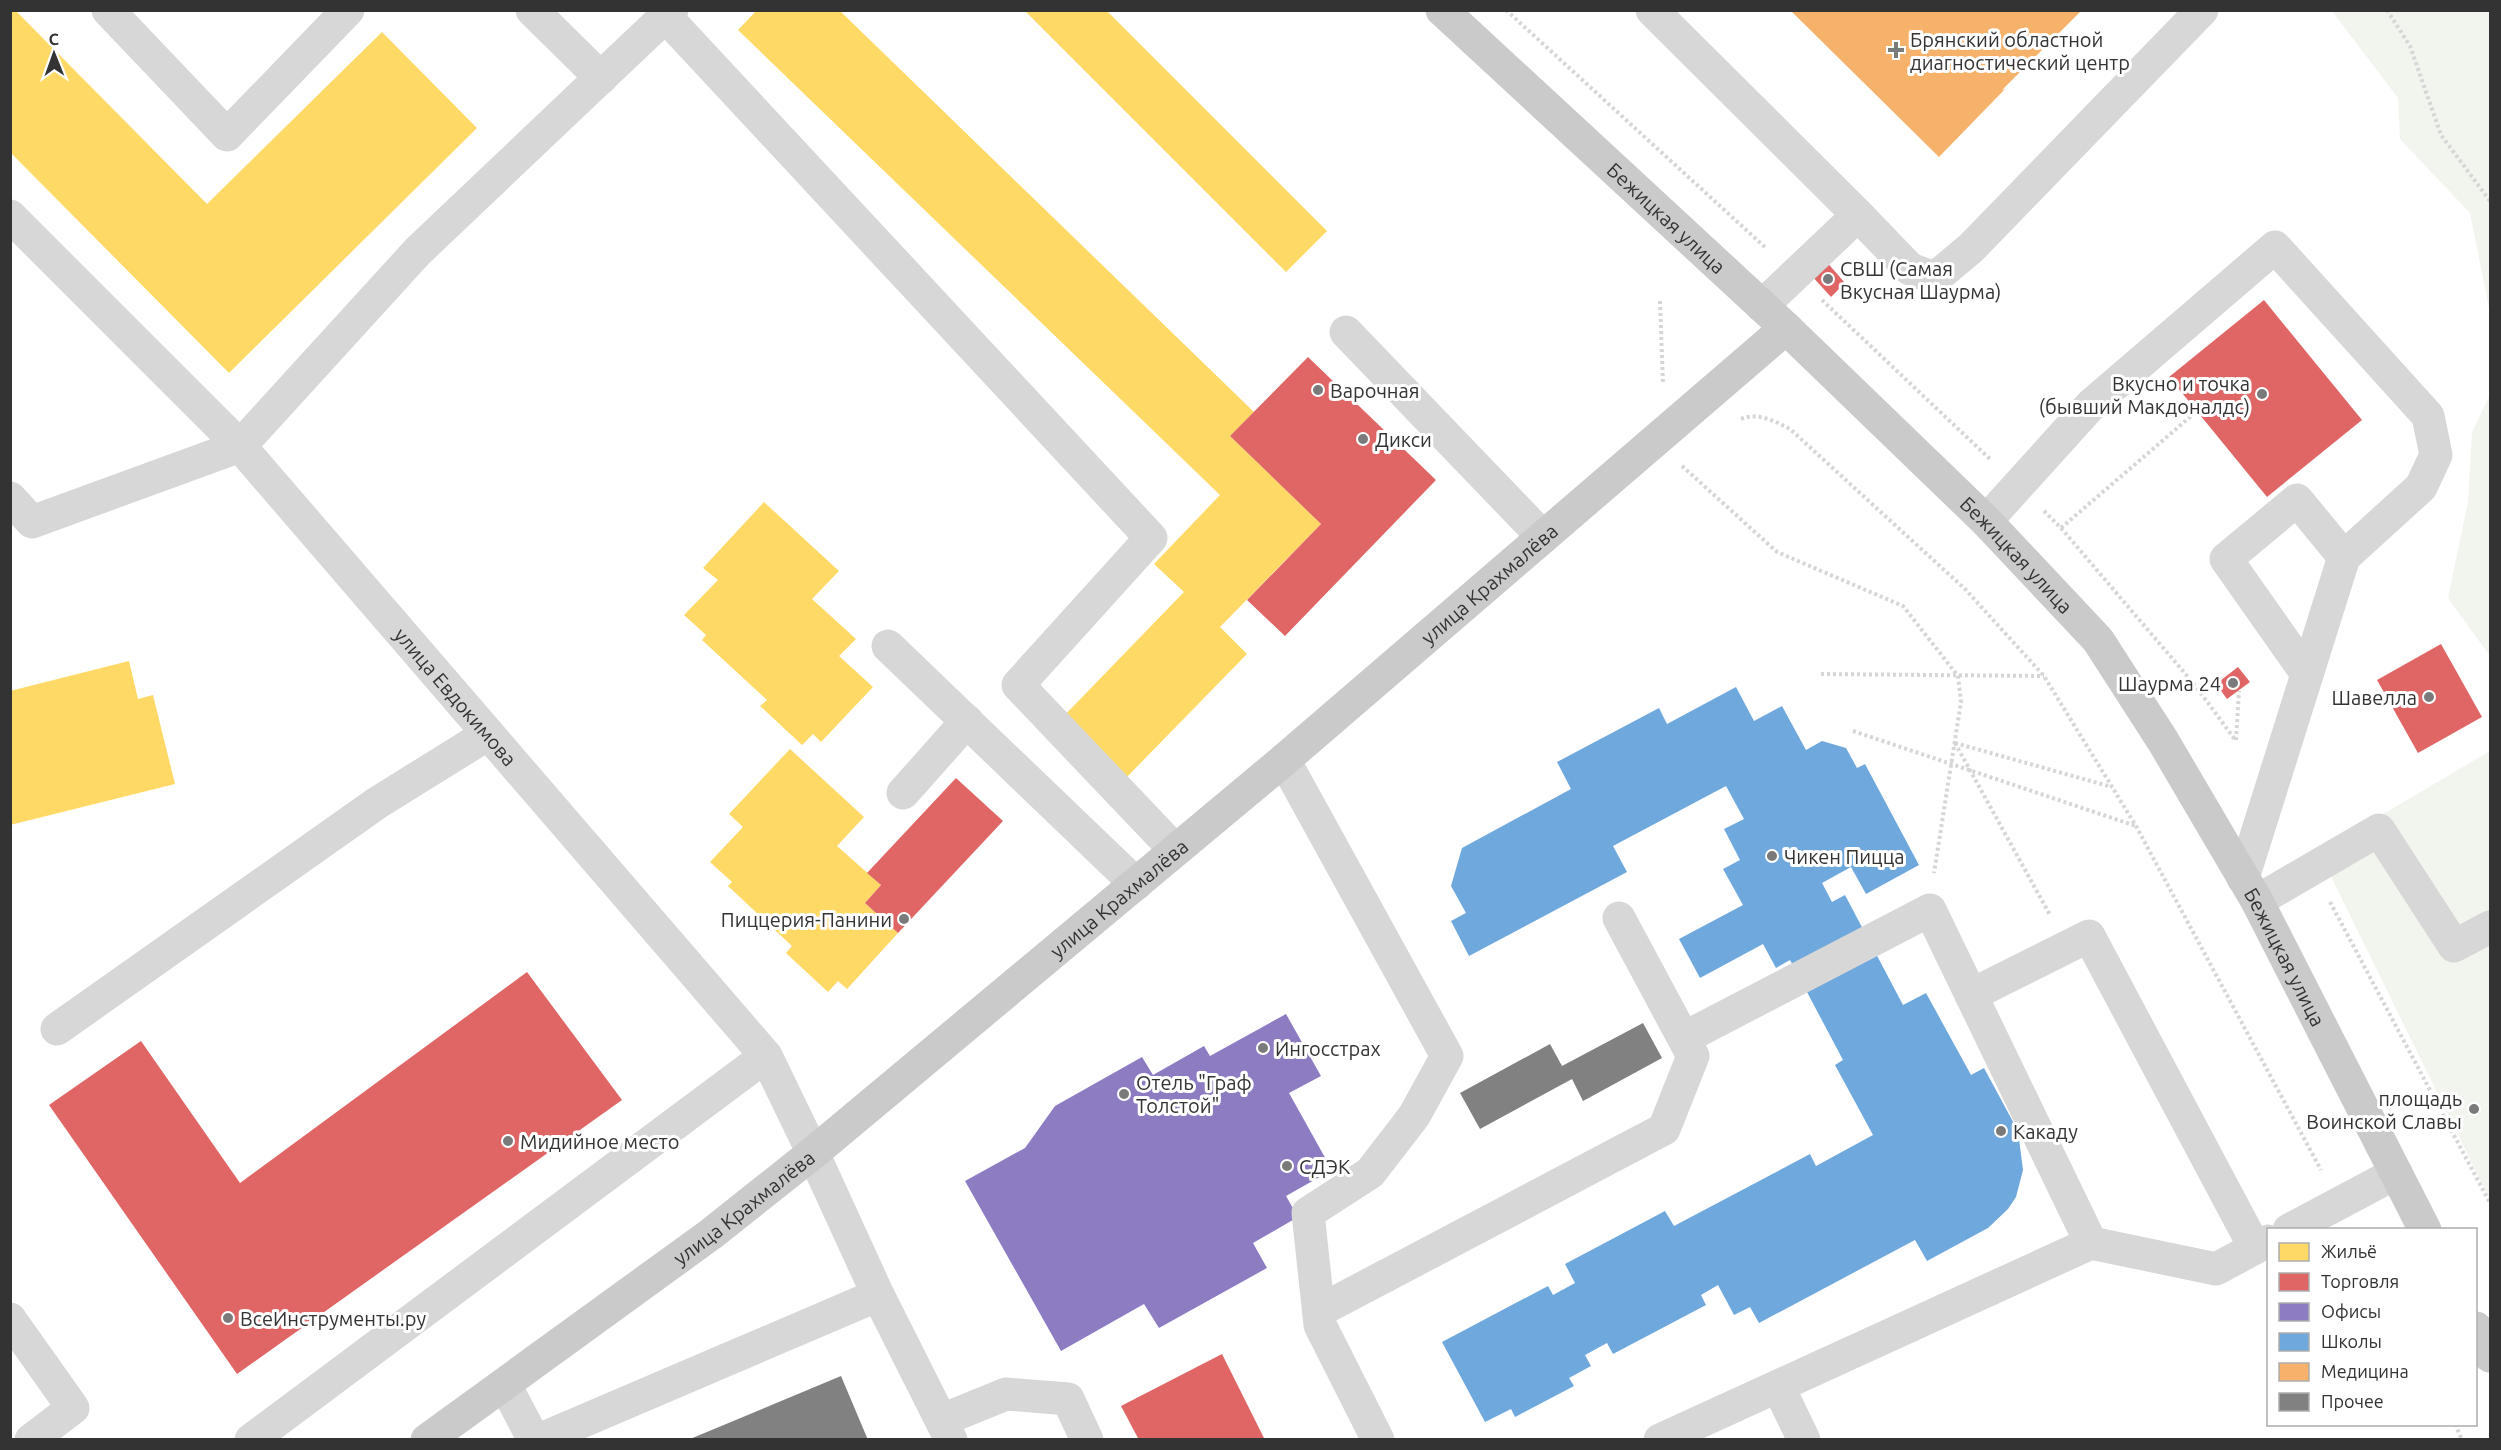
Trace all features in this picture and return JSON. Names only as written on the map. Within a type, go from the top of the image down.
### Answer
[{"type":"main road","name":"Бежицкая улица","points":[[1442,10],[1786,327],[1986,521],[2098,640],[2163,741],[2250,890],[2424,1228]]},
{"type":"main road","name":"улица Крахмалёва","points":[[427,1440],[711,1234],[813,1153],[1284,760],[1786,327]]},
{"type":"main road","points":[[2477,1332],[2490,1356]]},
{"type":"street","points":[[108,10],[227,135],[348,10]]},
{"type":"street","points":[[532,10],[601,78]]},
{"type":"street","points":[[1652,10],[1910,269],[1935,278],[1971,248],[2202,10]]},
{"type":"street","points":[[10,498],[32,522],[240,446],[418,251],[669,14],[1151,538],[1018,685],[1175,850]]},
{"type":"street","points":[[1762,306],[1858,215]]},
{"type":"street","name":"улица Евдокимова","points":[[10,216],[240,446],[766,1056],[878,1295],[946,1430]]},
{"type":"street","points":[[1986,521],[2091,405],[2275,247],[2428,416],[2436,455],[2421,487],[2344,557],[2307,674],[2250,890]]},
{"type":"street","points":[[1346,332],[1543,537]]},
{"type":"street","points":[[2307,674],[2226,559],[2297,500],[2344,557]]},
{"type":"street","points":[[888,646],[1136,884]]},
{"type":"street","points":[[903,794],[966,721]]},
{"type":"street","points":[[57,1029],[377,803],[488,734]]},
{"type":"street","points":[[1284,760],[1447,1056],[1414,1116],[1370,1173],[1308,1213],[1320,1325],[1378,1440]]},
{"type":"street","points":[[2250,890],[2313,869],[2379,830],[2454,946],[2490,927]]},
{"type":"street","points":[[1684,1038],[1930,910],[2091,1243]]},
{"type":"street","points":[[1319,1311],[1664,1129],[1693,1056],[1619,918]]},
{"type":"street","points":[[1660,1440],[2091,1243],[2216,1269],[2262,1244],[2089,936],[1971,995]]},
{"type":"street","points":[[252,1440],[766,1056]]},
{"type":"street","points":[[2293,1228],[2396,1173]]},
{"type":"street","points":[[539,1440],[878,1295]]},
{"type":"street","points":[[10,1318],[73,1408],[31,1440]]},
{"type":"street","points":[[505,1385],[534,1440]]},
{"type":"street","points":[[1778,1386],[1803,1440]]},
{"type":"street","points":[[946,1430],[1006,1394],[1068,1399],[1088,1440]]},
{"type":"path","points":[[1506,10],[1775,256]]},
{"type":"path","points":[[2387,10],[2410,46],[2442,135],[2490,201]]},
{"type":"path","points":[[1815,294],[2018,486]]},
{"type":"path","points":[[1660,301],[1664,395]]},
{"type":"path","points":[[2196,411],[2061,528],[2194,684],[2236,741],[2239,691]]},
{"type":"path","points":[[1739,420],[1748,416],[1772,419],[1790,429],[1965,589],[2044,676],[2136,826],[2338,1203]]},
{"type":"path","points":[[1687,458],[1680,464],[1777,552],[1903,606],[1958,676],[1961,702],[1934,874]]},
{"type":"path","points":[[1821,674],[2044,676]]},
{"type":"path","points":[[1853,731],[2136,826]]},
{"type":"path","points":[[1955,742],[2112,787]]},
{"type":"path","points":[[1955,742],[2068,947]]},
{"type":"path","points":[[2313,869],[2490,1203]]},
{"type":"path","points":[[2455,1426],[2462,1440]]},
{"type":"shaded area","points":[[2332,11],[2490,11],[2490,313],[2470,213],[2400,139],[2398,98]]},
{"type":"shaded area","points":[[2490,395],[2490,656],[2448,598],[2468,502],[2472,432]]},
{"type":"shaded area","points":[[2490,751],[2490,1200],[2319,852]]},
{"type":"building: Жильё","points":[[10,10],[15,10],[207,204],[382,32],[477,128],[229,373],[10,152]]},
{"type":"building: Жильё","points":[[757,10],[839,10],[1254,412],[1230,436],[1321,524],[1220,627],[1247,654],[1123,781],[1060,720],[1184,592],[1154,564],[1220,495],[738,30]]},
{"type":"building: Жильё","points":[[1024,10],[1106,10],[1327,231],[1286,272]]},
{"type":"building: Жильё","points":[[764,502],[839,571],[812,599],[856,639],[839,656],[873,687],[821,742],[813,734],[802,745],[760,706],[767,700],[702,640],[706,635],[684,615],[718,580],[703,568]]},
{"type":"building: Жильё","points":[[129,661],[138,699],[153,695],[175,784],[10,825],[10,691]]},
{"type":"building: Жильё","points":[[790,749],[864,817],[837,846],[881,885],[865,903],[898,933],[847,989],[838,981],[828,992],[786,953],[792,946],[728,886],[732,882],[710,862],[743,827],[729,814]]},
{"type":"building: Торговля","name":"СВШ (Самая Вкусная Шаурма)","points":[[1825,260],[1845,283],[1831,297],[1810,274]]},
{"type":"building: Торговля","name":"Вкусно и точка (бывший Макдоналдс)","points":[[2264,300],[2362,420],[2267,497],[2169,377]]},
{"type":"building: Торговля","points":[[1308,357],[1436,480],[1285,636],[1247,600],[1321,524],[1230,436]]},
{"type":"building: Торговля","name":"Шавелла","points":[[2441,644],[2482,717],[2418,753],[2377,680]]},
{"type":"building: Торговля","name":"Шаурма 24","points":[[2238,667],[2250,682],[2227,699],[2216,684]]},
{"type":"building: Торговля","points":[[956,778],[1003,821],[898,933],[865,903],[881,885],[867,873]]},
{"type":"building: Торговля","points":[[527,972],[622,1100],[237,1374],[49,1105],[141,1041],[240,1183]]},
{"type":"building: Торговля","points":[[1222,1354],[1265,1440],[1139,1440],[1121,1406]]},
{"type":"building: Офисы","points":[[1286,1014],[1321,1076],[1289,1093],[1332,1170],[1286,1196],[1298,1217],[1253,1243],[1267,1268],[1159,1328],[1144,1304],[1061,1351],[965,1181],[1025,1148],[1055,1106],[1142,1057],[1153,1075],[1204,1046],[1210,1056]]},
{"type":"building: Школы","points":[[1736,687],[1754,721],[1782,706],[1806,750],[1822,741],[1846,748],[1857,768],[1865,764],[1919,865],[1866,894],[1851,867],[1822,883],[1832,902],[1845,895],[1903,1005],[1926,993],[1971,1075],[1984,1068],[2018,1131],[2023,1170],[2016,1197],[2008,1209],[1988,1228],[1927,1261],[1915,1240],[1759,1323],[1750,1307],[1734,1315],[1718,1285],[1701,1295],[1706,1305],[1613,1354],[1607,1343],[1585,1355],[1591,1366],[1569,1378],[1574,1386],[1515,1417],[1511,1409],[1485,1422],[1442,1342],[1548,1286],[1553,1295],[1575,1283],[1565,1264],[1665,1211],[1674,1226],[1810,1154],[1816,1166],[1873,1135],[1835,1065],[1843,1060],[1790,960],[1776,968],[1763,944],[1700,978],[1679,939],[1743,905],[1723,869],[1740,860],[1724,829],[1744,819],[1726,786],[1613,846],[1627,872],[1469,956],[1451,921],[1466,913],[1451,886],[1462,848],[1571,789],[1557,762],[1659,708],[1667,724]]},
{"type":"building: Медицина","name":"Брянский областной диагностический центр","points":[[1790,10],[2082,10],[1939,157]]},
{"type":"building: Прочее","points":[[1643,1023],[1662,1058],[1583,1101],[1572,1079],[1480,1129],[1460,1093],[1550,1044],[1562,1066]]},
{"type":"building: Прочее","points":[[841,1376],[868,1440],[690,1440],[690,1439]]},
{"type":"place","name":"Брянский областной диагностический центр","points":[[1896,50]]},
{"type":"place","name":"СВШ (Самая Вкусная Шаурма)","points":[[1828,279]]},
{"type":"place","name":"Варочная","points":[[1318,390]]},
{"type":"place","name":"Вкусно и точка (бывший Макдоналдс)","points":[[2262,394]]},
{"type":"place","name":"Дикси","points":[[1363,439]]},
{"type":"place","name":"Шаурма 24","points":[[2233,683]]},
{"type":"place","name":"Шавелла","points":[[2429,697]]},
{"type":"place","name":"Чикен Пицца","points":[[1772,856]]},
{"type":"place","name":"Пиццерия-Панини","points":[[904,919]]},
{"type":"place","name":"Ингосстрах","points":[[1263,1048]]},
{"type":"place","name":"Отель \"Граф Толстой\"","points":[[1124,1094]]},
{"type":"place","name":"площадь Воинской Славы","points":[[2474,1109]]},
{"type":"place","name":"Какаду","points":[[2001,1131]]},
{"type":"place","name":"Мидийное место","points":[[508,1141]]},
{"type":"place","name":"СДЭК","points":[[1287,1166]]},
{"type":"place","name":"ВсеИнструменты.ру","points":[[228,1318]]}]
